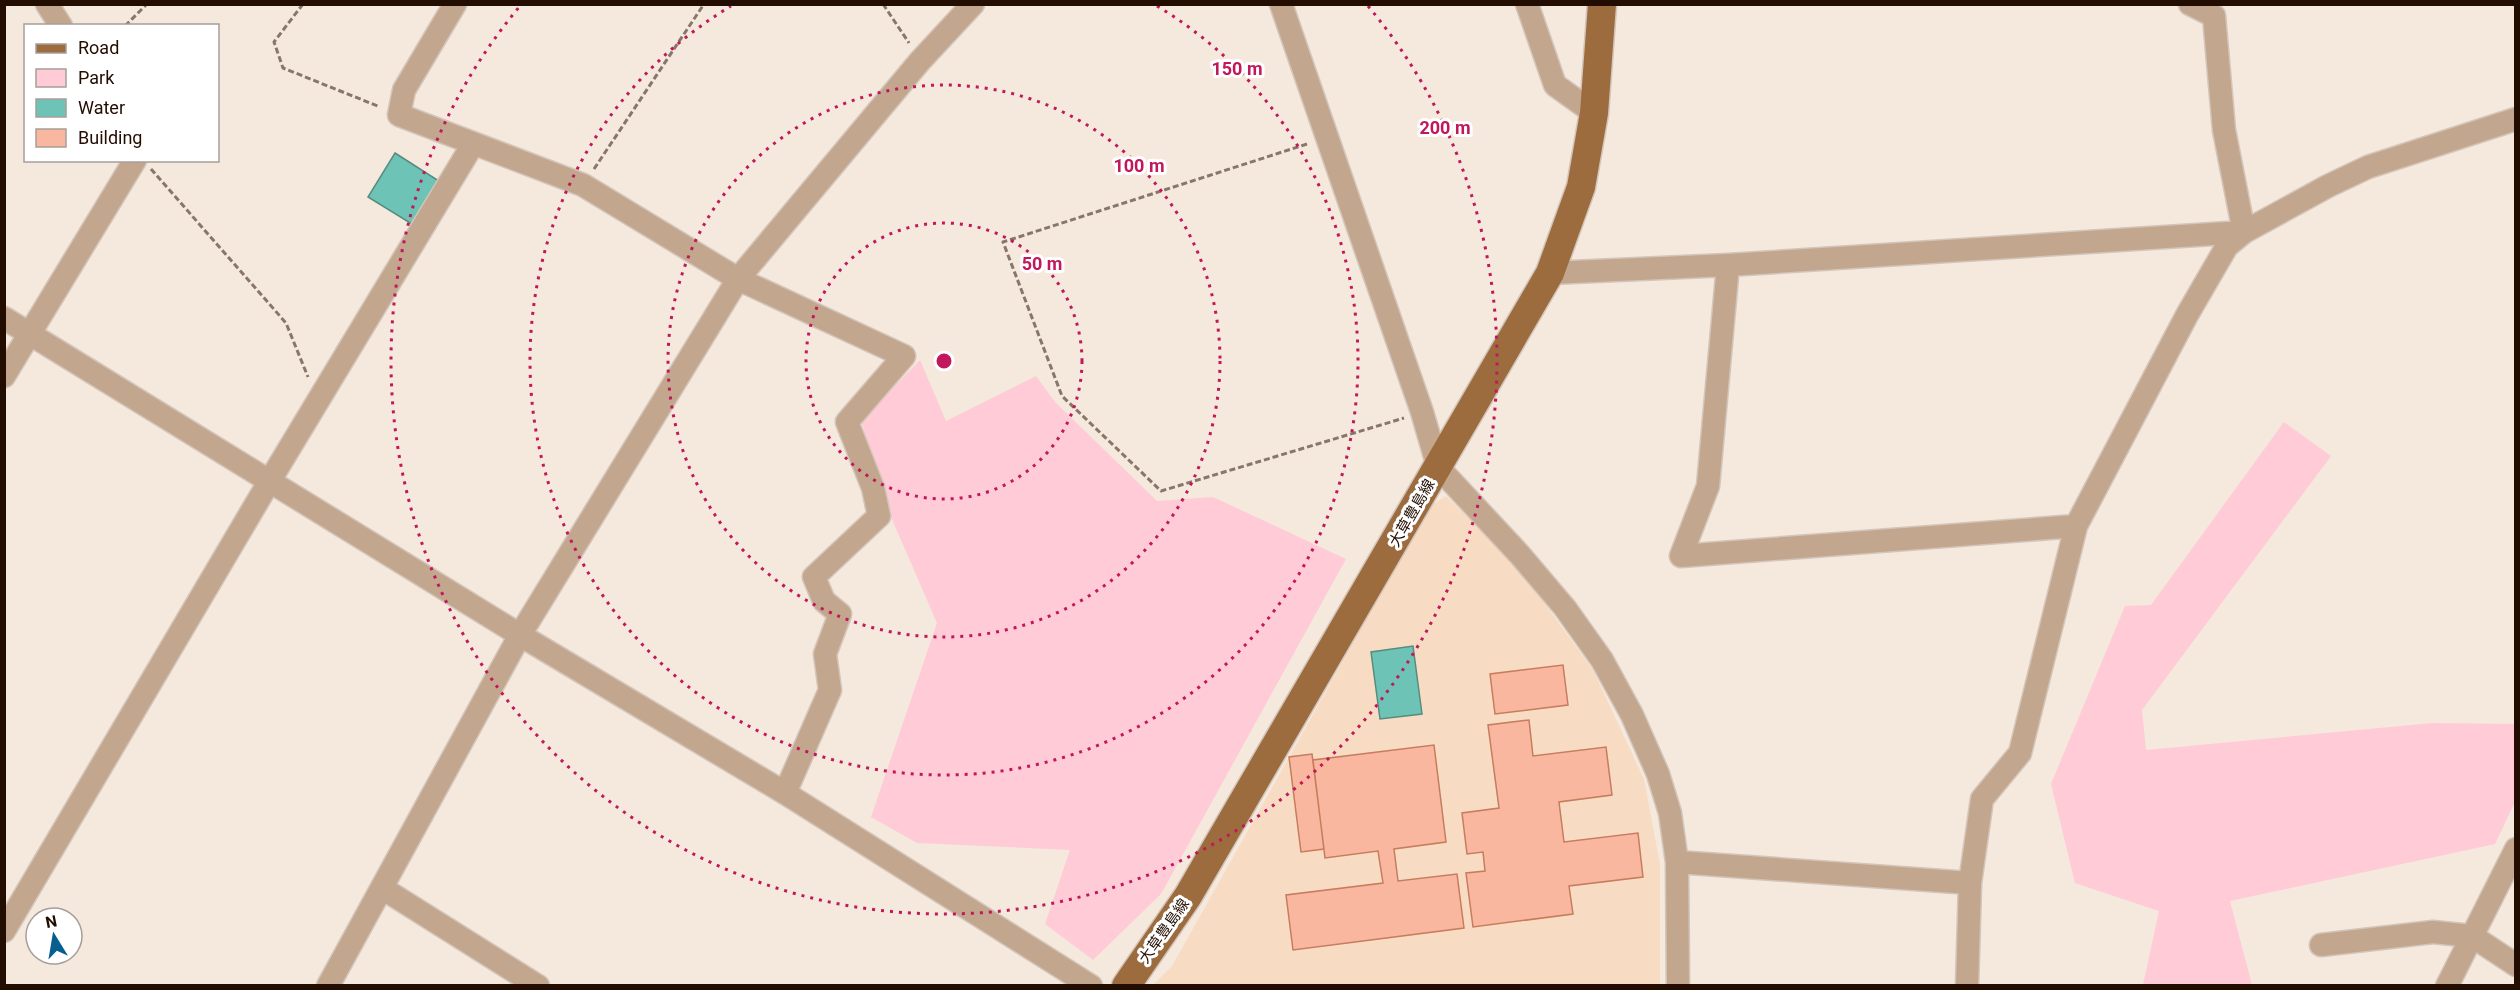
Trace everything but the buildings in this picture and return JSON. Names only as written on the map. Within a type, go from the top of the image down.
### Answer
[{"type":"main road","name":"大草豊島線","points":[[1126,986],[1188,896],[1550,273],[1581,187],[1594,113],[1602,4]]},
{"type":"street","points":[[47,4],[60,24]]},
{"type":"street","points":[[455,4],[404,90],[399,115],[584,185],[738,279],[904,356],[847,422],[873,488],[879,516],[814,577],[824,602],[840,614],[825,654],[830,690],[785,793]]},
{"type":"street","points":[[328,986],[520,635],[738,279],[920,61],[972,4]]},
{"type":"street","points":[[1281,4],[1422,412],[1438,467],[1558,599],[1602,660],[1632,715],[1658,774],[1670,813],[1677,862],[1678,986]]},
{"type":"street","points":[[1527,4],[1555,85],[1594,113]]},
{"type":"street","points":[[2190,4],[2214,16],[2224,130],[2244,232]]},
{"type":"street","points":[[1967,986],[1970,883],[1982,799],[2020,753],[2076,526],[2227,246],[2244,232],[2368,167],[2516,119]]},
{"type":"street","points":[[4,931],[268,482],[473,144]]},
{"type":"street","points":[[4,376],[134,162]]},
{"type":"street","points":[[1550,273],[1728,265],[2244,232]]},
{"type":"street","points":[[1728,265],[1708,486],[1681,556],[2076,526]]},
{"type":"street","points":[[4,318],[268,482],[785,793],[1091,986]]},
{"type":"street","points":[[2447,986],[2516,849]]},
{"type":"street","points":[[1677,862],[1970,883]]},
{"type":"street","points":[[382,888],[538,986]]},
{"type":"street","points":[[2321,945],[2433,932],[2472,936],[2516,965]]},
{"type":"path","points":[[128,24],[147,4]]},
{"type":"path","points":[[303,4],[274,42],[283,68],[399,115]]},
{"type":"path","points":[[584,185],[704,4]]},
{"type":"path","points":[[884,4],[920,61]]},
{"type":"path","points":[[1326,138],[1003,242],[1062,396],[1161,491],[1422,412]]},
{"type":"path","points":[[146,162],[286,323],[310,382],[326,389]]},
{"type":"shaded area","points":[[1446,496],[1518,567],[1593,670],[1644,779],[1660,865],[1660,985],[1152,986],[1172,966],[1430,506]]},
{"type":"green space","points":[[920,360],[946,421],[1036,376],[1055,402],[1157,501],[1213,497],[1346,559],[1161,894],[1093,960],[1045,924],[1070,850],[917,843],[871,817],[937,623],[891,517],[861,421]]},
{"type":"green space","points":[[2284,422],[2331,456],[2142,710],[2146,750],[2433,723],[2515,724],[2515,802],[2495,844],[2230,901],[2252,985],[2143,985],[2159,911],[2075,883],[2051,784],[2125,606],[2151,605]]},
{"type":"water","points":[[395,153],[442,183],[415,226],[368,197]]},
{"type":"water","points":[[1413,646],[1422,714],[1380,719],[1371,652]]}]
